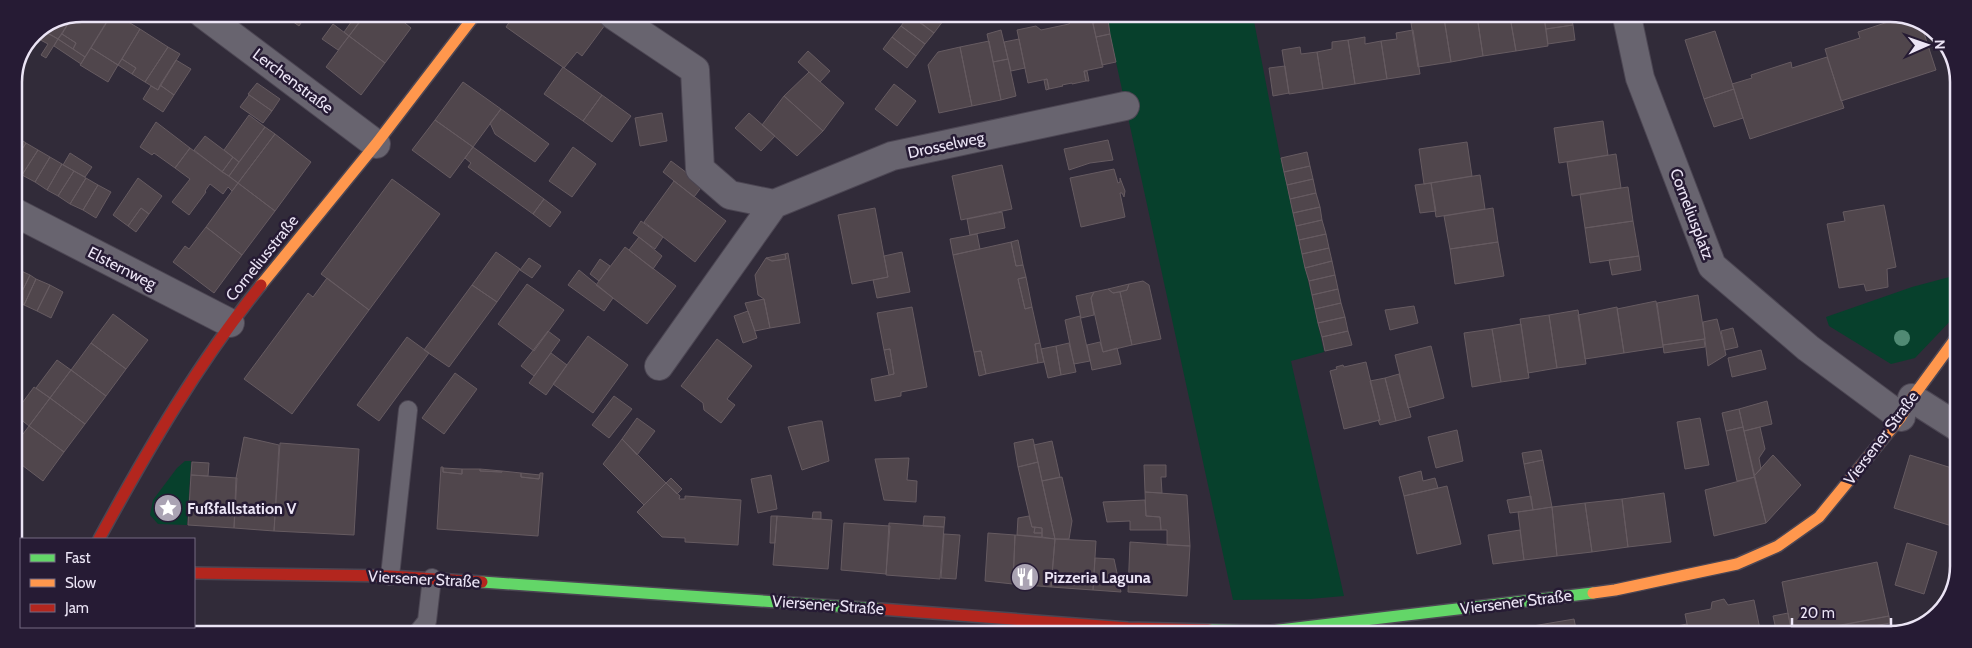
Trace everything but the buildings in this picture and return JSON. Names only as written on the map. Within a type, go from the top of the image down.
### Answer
[{"type":"street","name":"Lerchenstraße","points":[[219,23],[376,144]]},
{"type":"street","name":"Corneliusstraße","points":[[100,538],[138,467],[230,323],[376,144],[468,23]]},
{"type":"street","points":[[625,23],[695,70],[700,169],[730,195],[774,204],[659,366]]},
{"type":"street","name":"Corneliusplatz","points":[[1628,23],[1640,78],[1712,266],[1808,348],[1906,408],[1950,424]]},
{"type":"street","name":"Drosselweg","points":[[774,204],[892,156],[1125,106]]},
{"type":"street","name":"Elsternweg","points":[[22,216],[230,323]]},
{"type":"street","name":"Viersener Straße","points":[[1339,626],[1615,590],[1738,564],[1778,546],[1819,517],[1906,408],[1950,346]]},
{"type":"street","name":"Viersener Straße","points":[[195,573],[432,578],[1101,626]]},
{"type":"lane","points":[[390,576],[408,410]]},
{"type":"lane","points":[[423,626],[427,620],[432,578]]},
{"type":"green space","points":[[1108,23],[1254,23],[1280,156],[1324,352],[1291,361],[1344,596],[1310,599],[1233,600]]},
{"type":"green space","points":[[1949,277],[1949,322],[1915,358],[1891,364],[1829,326],[1826,317],[1912,287]]},
{"type":"green space","points":[[185,461],[191,461],[187,525],[158,524],[150,515],[153,500],[177,468]]},
{"type":"traffic: fast","points":[[482,582],[880,609]]},
{"type":"traffic: fast","points":[[1313,626],[1593,593]]},
{"type":"traffic: slow","points":[[261,285],[376,144],[469,23]]},
{"type":"traffic: slow","points":[[1593,593],[1737,564],[1778,546],[1819,517],[1901,417],[1912,398],[1950,347]]},
{"type":"traffic: jam","points":[[100,538],[174,408],[216,345],[261,285]]},
{"type":"traffic: jam","points":[[195,573],[390,576],[482,582]]},
{"type":"traffic: jam","points":[[880,609],[1102,626]]},
{"type":"place","name":"Fußfallstation V","points":[[168,508]]},
{"type":"place","name":"Pizzeria Laguna","points":[[1025,577]]}]
